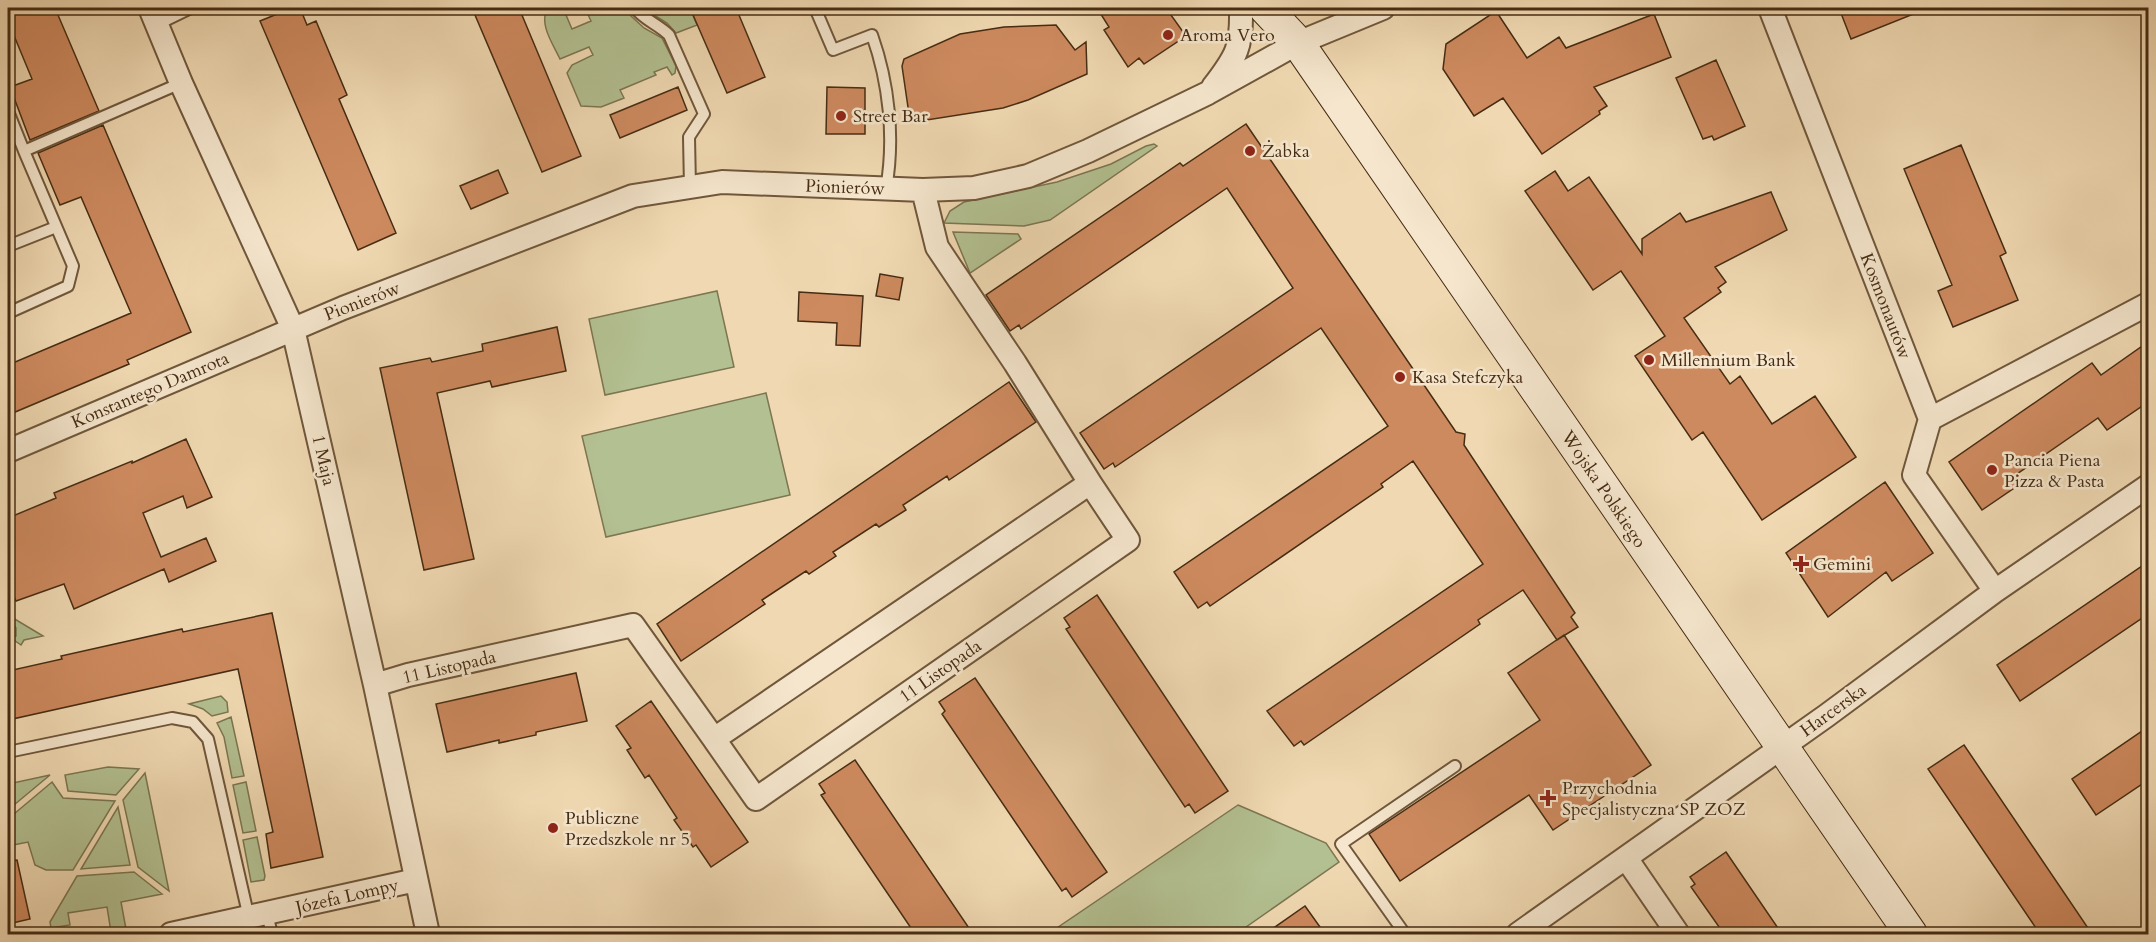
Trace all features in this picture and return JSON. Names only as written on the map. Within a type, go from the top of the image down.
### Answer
[{"type":"street","points":[[1208,93],[1233,61],[1240,45],[1241,8]]},
{"type":"street","name":"Wojska Polskiego","points":[[1265,8],[1298,43],[1911,934]]},
{"type":"street","name":"Wojska Polskiego","points":[[1283,8],[1298,43]]},
{"type":"street","name":"Pionierów","points":[[293,329],[633,196],[722,182],[923,190],[974,188],[1028,176],[1088,151],[1208,93],[1298,43],[1383,8]]},
{"type":"street","name":"Kosmonautów","points":[[1770,8],[1930,420]]},
{"type":"street","name":"1 Maja","points":[[151,12],[293,329],[375,685],[428,934]]},
{"type":"street","name":"11 Listopada","points":[[375,685],[408,675],[633,625],[756,799],[1128,540],[1015,363],[937,247],[923,190]]},
{"type":"street","points":[[1995,591],[1914,475],[1930,420],[2148,304]]},
{"type":"street","name":"Konstantego Damrota","points":[[8,451],[293,329]]},
{"type":"street","points":[[714,740],[1090,483]]},
{"type":"street","name":"Harcerska","points":[[1518,934],[1781,748],[1995,591],[2148,486]]},
{"type":"street","points":[[1626,858],[1678,934]]},
{"type":"street","name":"Józefa Lompy","points":[[171,934],[262,922],[417,880]]},
{"type":"lane","points":[[151,12],[191,8]]},
{"type":"lane","points":[[635,8],[640,15],[661,27],[669,35],[704,114],[689,137],[690,187]]},
{"type":"lane","points":[[814,8],[833,50],[872,34],[880,58],[891,134],[891,161],[886,189]]},
{"type":"lane","points":[[24,151],[181,83]]},
{"type":"lane","points":[[8,111],[73,266],[68,286],[8,313]]},
{"type":"lane","points":[[8,246],[56,227]]},
{"type":"lane","points":[[8,752],[172,718],[193,722],[208,739],[262,922]]},
{"type":"lane","points":[[1405,934],[1341,844],[1455,766]]},
{"type":"green space","points":[[548,8],[563,8],[572,29],[591,21],[585,8],[626,8],[644,28],[662,38],[676,66],[675,73],[672,75],[667,67],[654,72],[656,75],[620,90],[624,98],[601,107],[581,106],[567,73],[572,65],[593,55],[589,47],[560,59],[546,27],[545,14]]},
{"type":"green space","points":[[643,8],[690,8],[697,25],[676,33],[667,23]]},
{"type":"green space","points":[[1154,144],[1157,146],[1050,220],[1024,226],[944,223],[950,211],[964,202],[1057,182],[1111,164]]},
{"type":"green space","points":[[953,232],[1018,234],[1021,239],[970,273]]},
{"type":"green space","points":[[717,291],[734,367],[605,395],[589,319]]},
{"type":"green space","points":[[766,393],[790,495],[606,537],[582,436]]},
{"type":"green space","points":[[8,615],[43,636],[24,640],[21,645],[11,638],[16,636],[16,628],[11,621],[8,622]]},
{"type":"green space","points":[[221,696],[227,702],[228,712],[212,716],[203,709],[189,704]]},
{"type":"green space","points":[[231,717],[244,776],[232,778],[224,737],[217,723]]},
{"type":"green space","points":[[108,767],[139,769],[116,795],[68,791],[65,775]]},
{"type":"green space","points":[[145,773],[169,891],[138,867],[123,800]]},
{"type":"green space","points":[[50,775],[8,810],[8,784]]},
{"type":"green space","points":[[52,782],[63,798],[115,801],[73,870],[46,870],[35,865],[28,842],[8,846],[8,819]]},
{"type":"green space","points":[[246,782],[256,831],[243,833],[233,785]]},
{"type":"green space","points":[[1238,805],[1326,843],[1339,862],[1236,934],[1048,934]]},
{"type":"green space","points":[[118,807],[130,865],[81,869]]},
{"type":"green space","points":[[257,837],[265,876],[264,880],[251,882],[243,840]]},
{"type":"green space","points":[[134,872],[162,894],[121,902],[126,929],[111,932],[107,907],[68,913],[70,925],[51,928],[50,922],[77,876]]},
{"type":"building","points":[[8,8],[55,8],[99,111],[30,140],[10,87],[32,79],[8,21]]},
{"type":"building","points":[[292,8],[300,8],[307,25],[316,21],[347,95],[339,99],[396,233],[358,250],[260,21]]},
{"type":"building","points":[[472,8],[519,8],[581,156],[542,172]]},
{"type":"building","points":[[690,8],[736,8],[765,77],[727,93]]},
{"type":"building","points":[[1097,8],[1166,8],[1186,36],[1144,64],[1139,58],[1128,67],[1104,30],[1109,27]]},
{"type":"building","points":[[1839,8],[1926,8],[1926,9],[1851,39]]},
{"type":"building","points":[[1496,11],[1527,58],[1559,37],[1566,48],[1654,14],[1671,57],[1594,87],[1607,106],[1599,111],[1600,114],[1542,154],[1503,98],[1474,116],[1443,69],[1446,44]]},
{"type":"building","points":[[1056,25],[1075,50],[1086,42],[1087,74],[1028,100],[1003,108],[914,122],[909,114],[902,66],[904,59],[960,34],[1004,27]]},
{"type":"building","points":[[1716,60],[1745,126],[1714,140],[1712,136],[1703,139],[1676,78]]},
{"type":"building","points":[[678,87],[687,110],[620,138],[610,115]]},
{"type":"building","points":[[827,87],[865,88],[865,134],[826,134]]},
{"type":"building","points":[[1246,124],[1456,432],[1465,434],[1464,445],[1575,613],[1571,617],[1578,627],[1557,640],[1523,590],[1478,620],[1480,624],[1304,745],[1301,741],[1294,746],[1267,711],[1483,564],[1413,461],[1381,484],[1383,487],[1210,606],[1207,602],[1198,608],[1174,572],[1388,426],[1321,328],[1115,467],[1113,463],[1104,469],[1080,433],[1293,288],[1227,188],[1021,329],[1019,325],[1010,331],[986,295],[1180,163],[1183,166]]},
{"type":"building","points":[[103,125],[191,332],[127,360],[129,364],[8,415],[8,365],[131,313],[81,197],[60,205],[38,153]]},
{"type":"building","points":[[1961,145],[2006,253],[2000,256],[2018,300],[1953,327],[1938,291],[1952,285],[1904,169]]},
{"type":"building","points":[[498,170],[508,193],[471,209],[460,186]]},
{"type":"building","points":[[1555,171],[1568,191],[1589,177],[1642,254],[1642,239],[1680,213],[1686,222],[1771,192],[1787,230],[1715,267],[1726,282],[1718,288],[1721,292],[1684,318],[1730,384],[1740,376],[1772,424],[1815,396],[1856,457],[1762,520],[1703,432],[1692,440],[1635,356],[1665,336],[1621,271],[1593,290],[1525,191]]},
{"type":"building","points":[[880,274],[903,278],[899,300],[876,296]]},
{"type":"building","points":[[799,292],[863,296],[860,346],[836,345],[837,323],[798,321]]},
{"type":"building","points":[[557,327],[566,371],[492,387],[490,381],[437,393],[474,559],[424,570],[380,368],[430,358],[432,362],[483,351],[482,344]]},
{"type":"building","points":[[2148,342],[2148,402],[2107,430],[2098,418],[2017,474],[2023,482],[1982,510],[1949,462],[2092,363],[2101,375]]},
{"type":"building","points":[[1009,382],[1036,422],[949,480],[947,476],[903,505],[906,510],[879,527],[876,524],[833,552],[836,556],[809,574],[806,571],[762,600],[765,604],[681,661],[657,624]]},
{"type":"building","points":[[186,439],[212,497],[187,508],[183,496],[143,513],[161,557],[206,538],[216,561],[169,582],[164,569],[74,609],[64,584],[16,601],[8,582],[8,518],[56,498],[54,493]]},
{"type":"building","points":[[1885,482],[1933,553],[1892,581],[1886,572],[1828,617],[1786,553]]},
{"type":"building","points":[[2148,562],[2148,614],[2020,701],[1997,665]]},
{"type":"building","points":[[1097,595],[1228,791],[1195,813],[1189,804],[1185,807],[1066,629],[1070,627],[1064,618]]},
{"type":"building","points":[[272,613],[323,857],[271,868],[266,834],[273,832],[238,669],[8,720],[8,671],[62,659],[61,656],[182,629],[183,632]]},
{"type":"building","points":[[1564,635],[1651,765],[1553,830],[1529,795],[1400,881],[1369,834],[1540,720],[1508,673]]},
{"type":"building","points":[[576,673],[587,721],[536,732],[536,735],[499,743],[499,740],[447,752],[436,704]]},
{"type":"building","points":[[975,678],[1107,872],[1072,897],[1066,888],[1062,891],[942,714],[945,711],[939,702]]},
{"type":"building","points":[[651,701],[748,842],[711,867],[696,845],[693,847],[674,820],[677,818],[649,775],[645,778],[627,750],[631,748],[616,726]]},
{"type":"building","points":[[2148,727],[2148,780],[2096,815],[2072,779]]},
{"type":"building","points":[[1964,745],[2092,934],[2040,934],[1928,769]]},
{"type":"building","points":[[855,760],[973,934],[915,934],[821,795],[825,793],[819,784]]},
{"type":"building","points":[[1726,852],[1782,934],[1724,934],[1691,887],[1695,884],[1690,877]]},
{"type":"building","points":[[17,860],[30,919],[8,924],[8,861]]},
{"type":"building","points":[[1305,906],[1325,934],[1265,934]]},
{"type":"place","name":"Aroma Vero","points":[[1168,35]]},
{"type":"place","name":"Street Bar","points":[[841,116]]},
{"type":"place","name":"Żabka","points":[[1250,151]]},
{"type":"place","name":"Millennium Bank","points":[[1649,360]]},
{"type":"place","name":"Kasa Stefczyka","points":[[1400,377]]},
{"type":"place","name":"Pancia Piena Pizza & Pasta","points":[[1992,470]]},
{"type":"place","name":"Gemini","points":[[1801,564]]},
{"type":"place","name":"Przychodnia Specjalistyczna SP ZOZ","points":[[1548,798]]},
{"type":"place","name":"Publiczne Przedszkole nr 5","points":[[553,828]]}]
